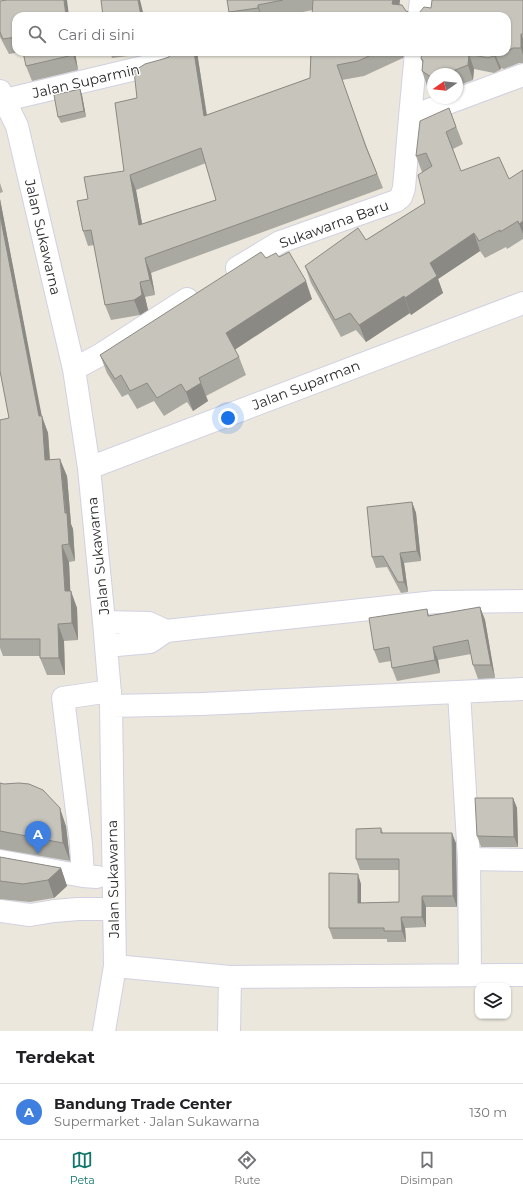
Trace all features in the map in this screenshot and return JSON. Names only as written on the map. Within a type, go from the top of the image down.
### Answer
[{"type":"street","points":[[420,12],[421,0]]},
{"type":"street","points":[[416,56],[410,117],[523,75]]},
{"type":"street","name":"Jalan Suparmin","points":[[2,95],[166,62]]},
{"type":"street","name":"Jalan Sukawarna","points":[[2,95],[17,126],[74,369],[89,468],[110,699],[115,966],[104,1031]]},
{"type":"street","name":"Sukawarna Baru","points":[[74,369],[280,242],[396,201],[401,197],[404,188],[410,117]]},
{"type":"street","name":"Jalan Suparman","points":[[89,468],[523,303]]},
{"type":"street","points":[[106,646],[150,642],[166,631],[435,602],[523,601]]},
{"type":"street","points":[[104,622],[149,623],[166,631]]},
{"type":"street","points":[[83,876],[81,844],[63,698],[210,703],[523,689]]},
{"type":"street","points":[[458,692],[469,859],[470,975]]},
{"type":"street","points":[[469,859],[523,860]]},
{"type":"street","points":[[0,861],[83,876],[113,877]]},
{"type":"street","points":[[0,911],[30,915],[78,909],[114,910]]},
{"type":"street","points":[[115,966],[230,977],[523,975]]},
{"type":"street","points":[[229,1031],[230,977]]},
{"type":"building","points":[[64,0],[66,12],[12,12],[12,38],[3,39],[0,32],[0,1]]},
{"type":"building","points":[[101,0],[138,0],[140,12],[102,12]]},
{"type":"building","points":[[227,0],[283,0],[258,5],[258,8],[229,12]]},
{"type":"building","points":[[313,0],[393,0],[392,4],[402,5],[408,12],[312,12]]},
{"type":"building","points":[[432,0],[523,0],[523,34],[521,34],[521,48],[511,49],[511,12],[420,12],[424,7],[431,8]]},
{"type":"building","points":[[24,56],[69,56],[26,66]]},
{"type":"building","points":[[170,56],[195,56],[204,116],[310,78],[311,56],[369,56],[358,61],[337,65],[377,174],[145,258],[150,280],[140,282],[142,295],[134,300],[105,305],[91,230],[83,231],[77,201],[88,199],[84,177],[124,171],[115,103],[137,98],[134,71],[145,64]],"holes":[[[201,148],[216,200],[139,225],[130,175]]]},
{"type":"building","points":[[421,56],[469,56],[468,65],[460,68],[427,68],[427,74],[422,71],[423,60],[421,59]]},
{"type":"building","points":[[478,56],[494,56],[488,58]]},
{"type":"building","points":[[80,89],[84,111],[58,117],[54,95]]},
{"type":"building","points":[[449,108],[456,127],[446,132],[461,171],[499,157],[509,179],[523,170],[523,221],[519,224],[518,221],[500,232],[500,230],[479,241],[474,233],[430,263],[437,276],[405,298],[404,296],[359,325],[350,313],[335,320],[305,266],[358,228],[366,240],[425,203],[418,175],[432,166],[426,153],[416,156],[420,121]]},
{"type":"building","points":[[0,215],[39,416],[42,416],[45,460],[60,459],[65,513],[67,513],[69,544],[62,545],[65,591],[71,591],[72,623],[58,624],[59,658],[40,658],[40,639],[0,639],[0,420],[9,418],[0,371]]},
{"type":"building","points":[[261,252],[266,258],[276,253],[279,257],[289,252],[306,281],[226,333],[239,357],[199,378],[201,383],[186,392],[181,384],[157,398],[147,383],[130,391],[121,375],[115,379],[100,355]]},
{"type":"building","points":[[412,502],[417,551],[400,553],[404,582],[398,582],[383,556],[372,557],[367,507]]},
{"type":"building","points":[[480,607],[491,665],[473,665],[468,640],[433,647],[435,660],[392,668],[389,647],[374,650],[369,618],[427,609],[428,616]]},
{"type":"building","points":[[0,783],[29,784],[43,790],[60,808],[63,843],[0,831]]},
{"type":"building","points":[[475,798],[513,798],[514,837],[477,836]]},
{"type":"building","points":[[381,828],[381,833],[452,833],[453,896],[422,896],[422,917],[401,917],[402,931],[384,931],[384,928],[329,928],[329,873],[358,874],[358,903],[399,902],[399,859],[356,859],[356,829]]},
{"type":"building","points":[[0,857],[61,868],[48,880],[23,884],[0,881]]},
{"type":"place","name":"Bandung Trade Center","points":[[38,854]]}]
